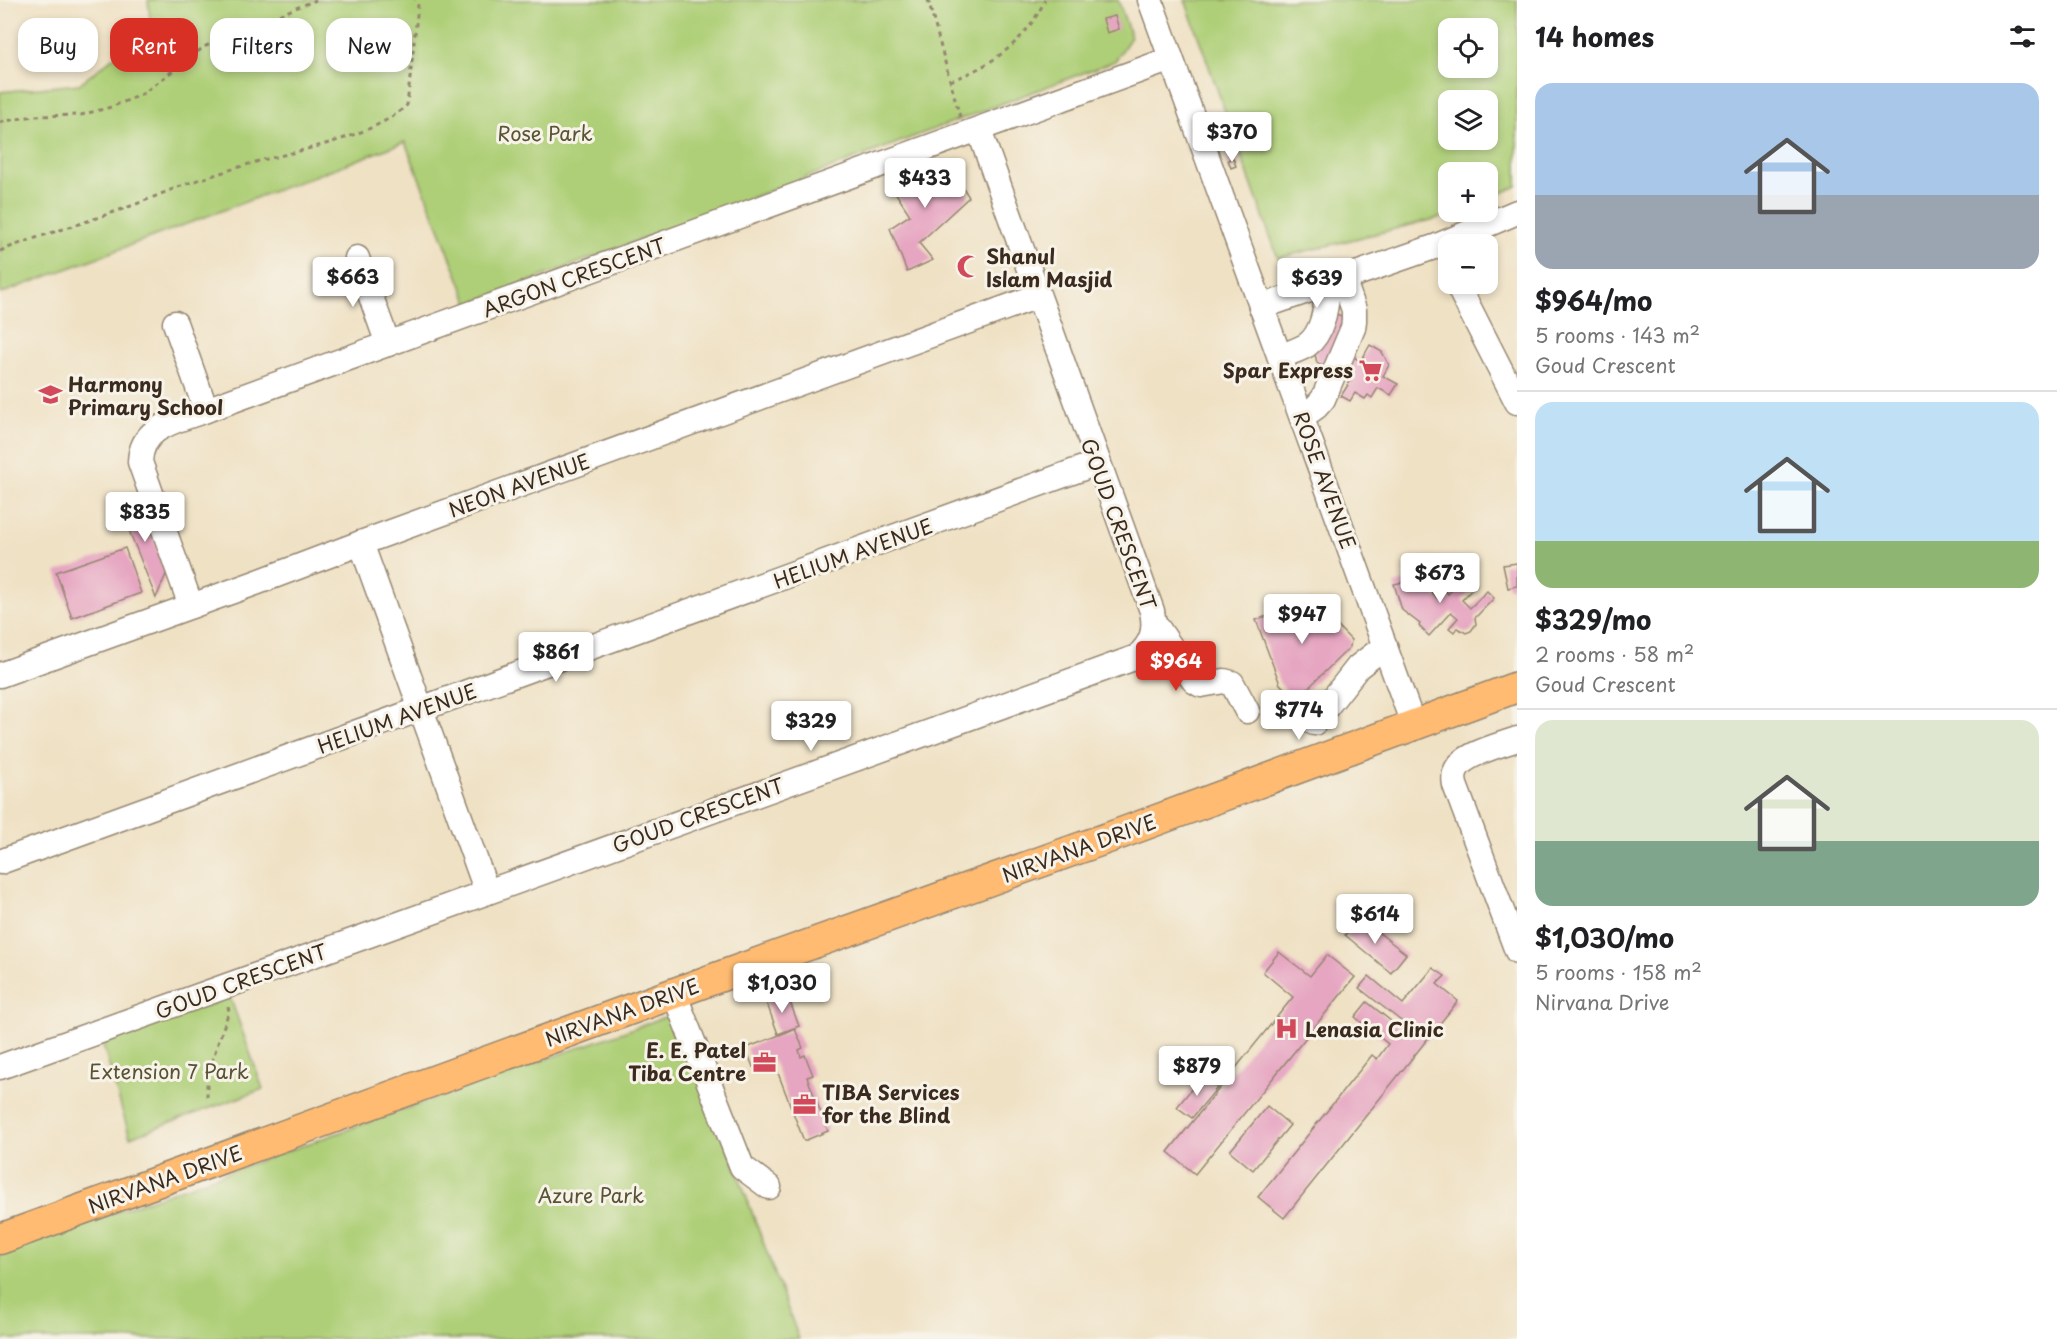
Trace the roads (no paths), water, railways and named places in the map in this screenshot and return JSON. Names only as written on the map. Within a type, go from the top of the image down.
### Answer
[{"type":"main road","name":"NIRVANA DRIVE","points":[[0,1239],[674,993],[1119,834],[1517,687]]},
{"type":"street","name":"ROSE AVENUE","points":[[1150,0],[1413,724]]},
{"type":"street","name":"ARGON CRESCENT","points":[[191,606],[140,462],[140,454],[147,438],[154,431],[970,124],[1171,59]]},
{"type":"street","name":"GOUD CRESCENT","points":[[0,1067],[1137,657],[1147,648],[1153,636],[1155,624],[1152,611],[1038,296],[970,124]]},
{"type":"street","points":[[1262,307],[1437,246],[1517,212]]},
{"type":"street","points":[[357,258],[388,344]]},
{"type":"street","points":[[1280,357],[1305,346],[1312,340],[1323,318],[1336,280]]},
{"type":"street","points":[[1302,417],[1323,399],[1353,328],[1354,310],[1336,280]]},
{"type":"street","points":[[1461,294],[1517,402]]},
{"type":"street","name":"NEON AVENUE","points":[[0,675],[1038,296]]},
{"type":"street","points":[[175,323],[206,410]]},
{"type":"street","name":"HELIUM AVENUE","points":[[0,862],[1097,463]]},
{"type":"street","points":[[361,543],[487,892]]},
{"type":"street","points":[[1155,624],[1194,681],[1200,685],[1224,681],[1232,683],[1247,711]]},
{"type":"street","points":[[1314,723],[1358,667],[1385,645]]},
{"type":"street","points":[[1517,739],[1472,756],[1456,768],[1454,777],[1517,951]]},
{"type":"street","points":[[674,993],[741,1167],[769,1187]]},
{"type":"place","name":"Shanul Islam Masjid","points":[[968,267]]},
{"type":"place","name":"Spar Express","points":[[1371,370]]},
{"type":"place","name":"Harmony Primary School","points":[[50,395]]},
{"type":"place","name":"Lenasia Clinic","points":[[1287,1029]]},
{"type":"place","name":"E. E. Patel Tiba Centre","points":[[764,1062]]},
{"type":"place","name":"TIBA Services for the Blind","points":[[804,1104]]},
{"type":"park label","name":"Rose Park","points":[[545,133]]},
{"type":"park label","name":"Extension 7 Park","points":[[169,1071]]},
{"type":"park label","name":"Azure Park","points":[[591,1195]]}]
